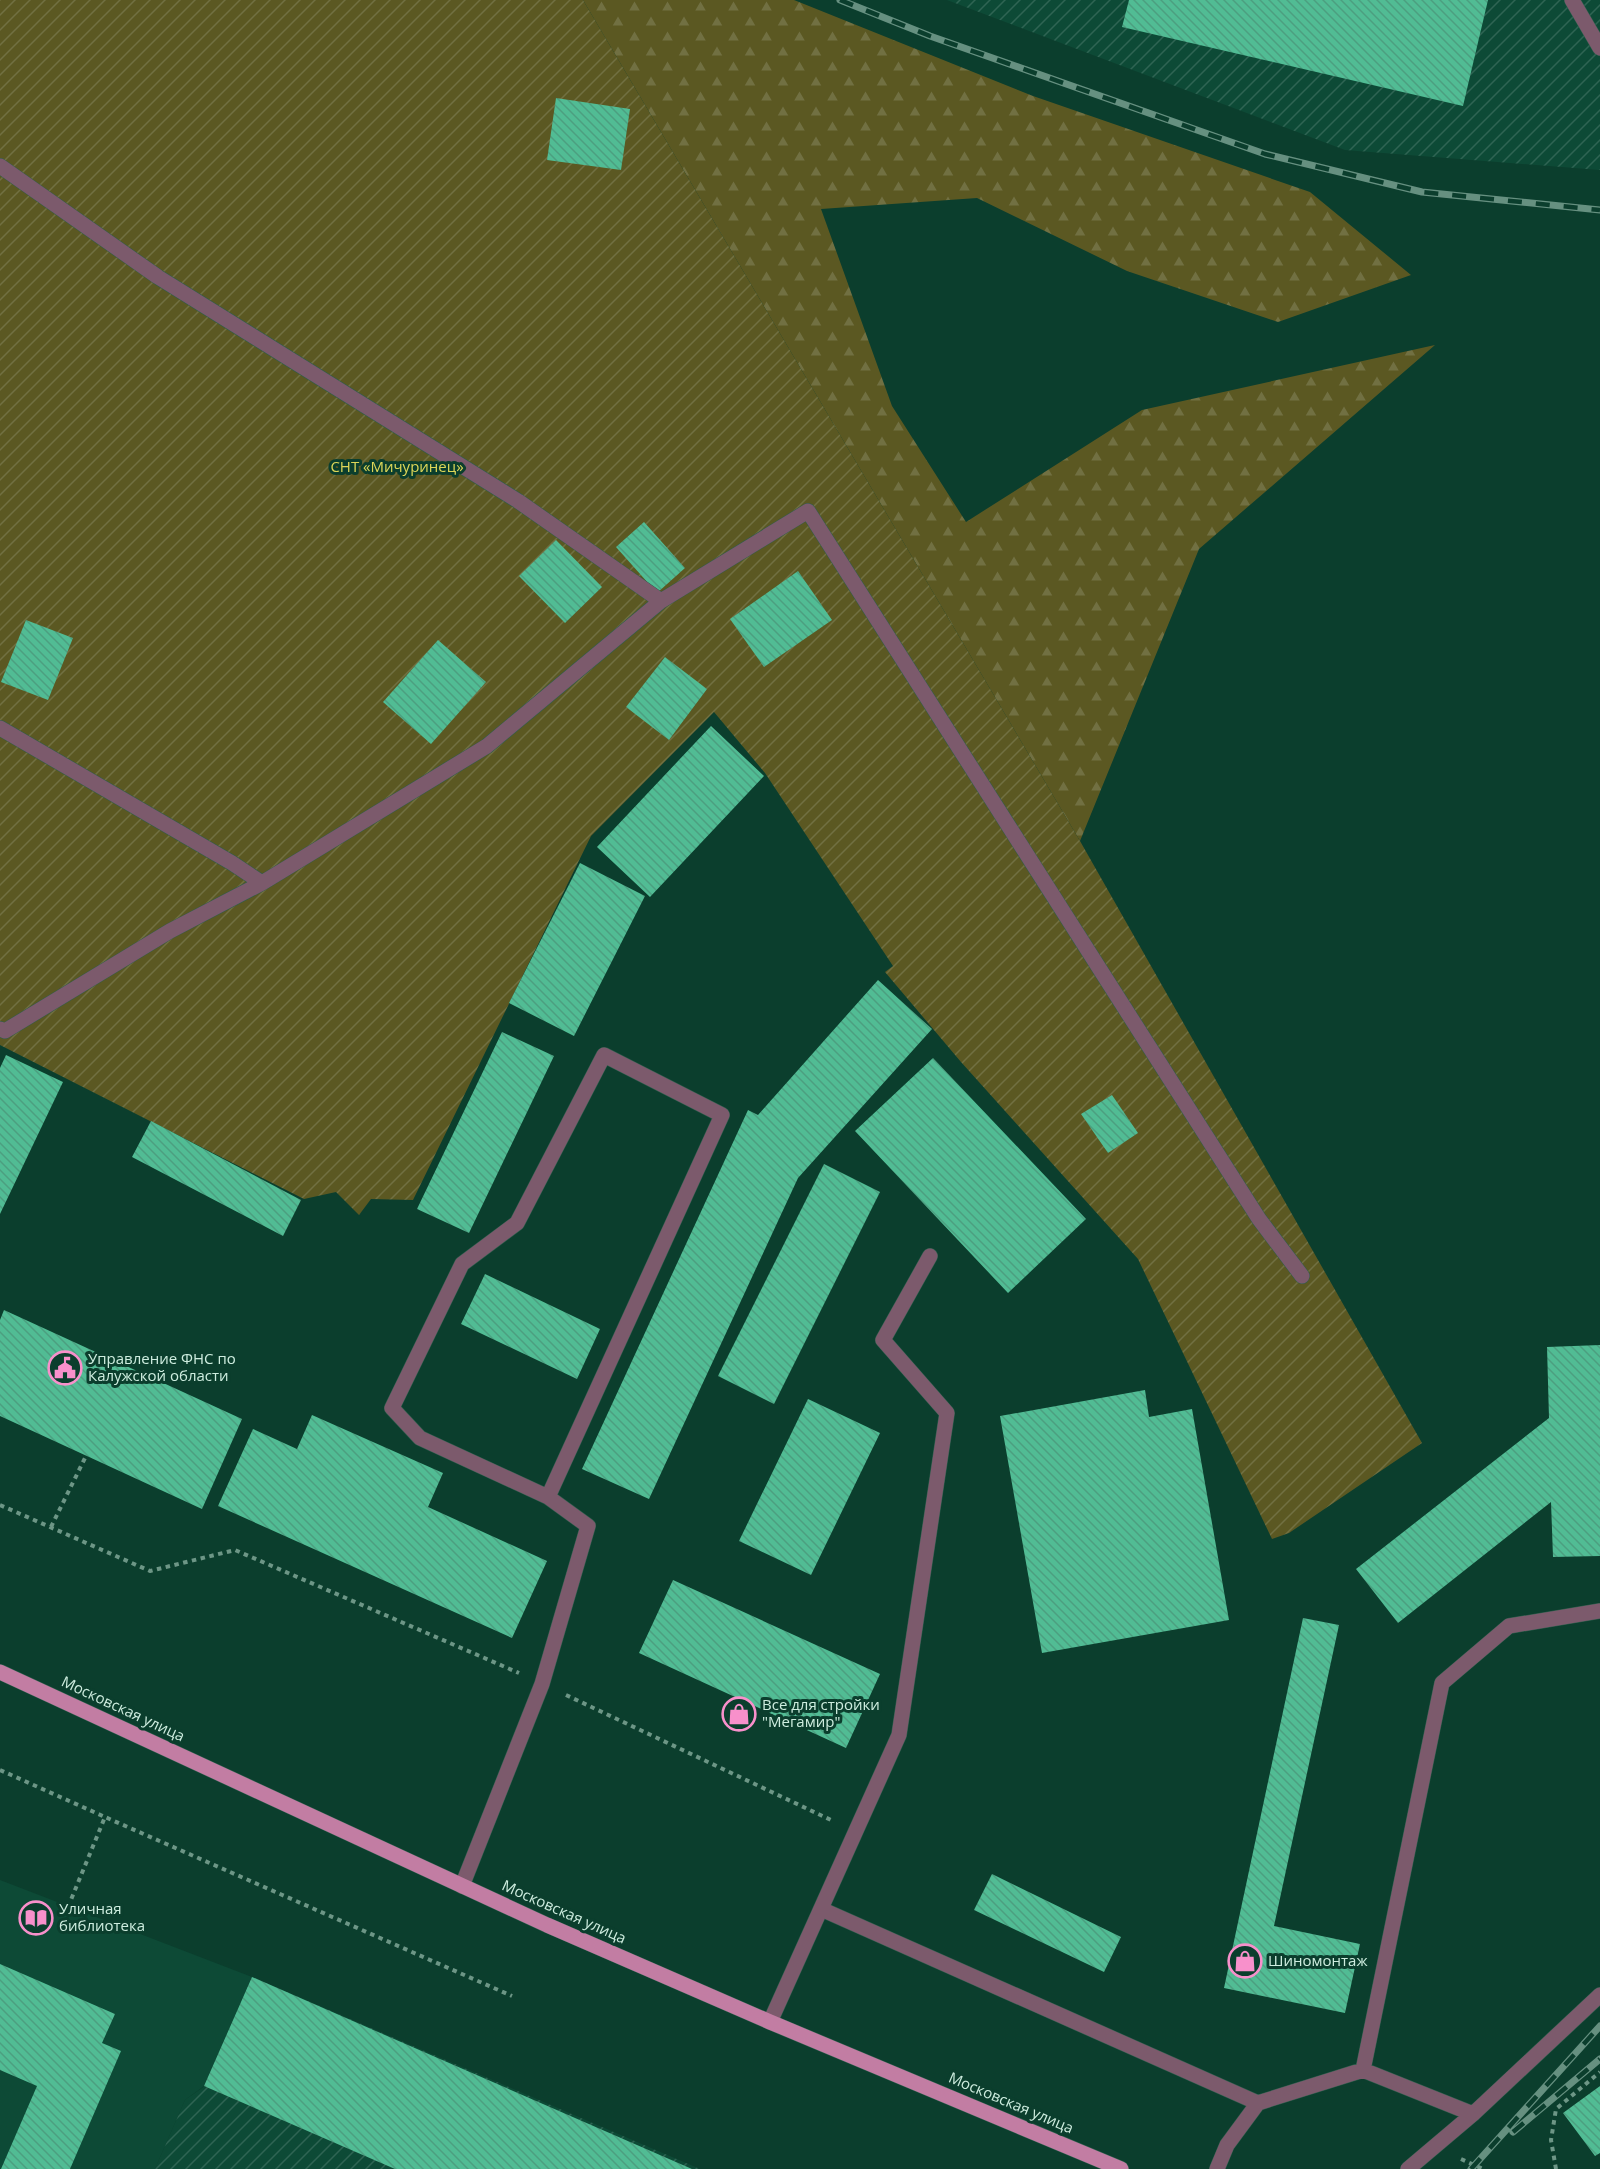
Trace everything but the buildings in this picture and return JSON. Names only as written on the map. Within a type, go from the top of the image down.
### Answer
[{"type":"main road","name":"Московская улица","points":[[0,1672],[462,1886],[770,2022],[1121,2169]]},
{"type":"lane","points":[[1572,0],[1600,48]]},
{"type":"lane","points":[[0,166],[158,277],[518,501],[661,602]]},
{"type":"lane","points":[[0,1029],[5,1031],[170,931],[261,883],[487,746],[661,602],[808,510],[1258,1219],[1302,1276]]},
{"type":"lane","points":[[0,728],[232,863],[261,883]]},
{"type":"lane","points":[[462,1886],[542,1684],[588,1526],[548,1497],[420,1438],[392,1408],[462,1264],[517,1222],[603,1055],[722,1115],[548,1497]]},
{"type":"lane","points":[[770,2022],[899,1735],[947,1413],[883,1340],[930,1256]]},
{"type":"lane","points":[[1363,2070],[1442,1683],[1509,1626],[1600,1611]]},
{"type":"lane","points":[[821,1909],[1258,2103]]},
{"type":"lane","points":[[1408,2169],[1473,2114],[1600,1995]]},
{"type":"lane","points":[[1216,2169],[1227,2145],[1258,2103],[1363,2070],[1473,2114]]},
{"type":"path","points":[[51,1527],[86,1455]]},
{"type":"path","points":[[0,1505],[150,1570],[235,1550],[542,1684],[857,1832]]},
{"type":"path","points":[[0,1770],[512,1996]]},
{"type":"path","points":[[69,1907],[105,1817]]},
{"type":"path","points":[[1556,2169],[1551,2140],[1556,2109],[1600,2072]]},
{"type":"shaded area","points":[[947,0],[1600,0],[1600,170],[1345,150]]},
{"type":"shaded area","points":[[0,1880],[252,1977],[204,2086],[185,2100],[155,2169],[0,2169]]},
{"type":"shaded area","points":[[252,1977],[700,2169],[155,2169],[185,2100],[205,2086]]},
{"type":"green space","name":"СНТ «Мичуринец»","points":[[0,0],[583,0],[1080,841],[1422,1443],[1289,1533],[1272,1539],[1138,1259],[961,1062],[885,972],[893,966],[765,773],[714,712],[591,836],[413,1200],[371,1199],[359,1215],[336,1192],[304,1199],[0,1045]]},
{"type":"green space","points":[[583,0],[794,0],[1033,96],[1310,192],[1411,275],[1278,322],[1127,271],[977,198],[821,209],[892,406],[966,522],[1142,410],[1435,345],[1199,549],[1080,841]]},
{"type":"railway","points":[[840,0],[930,36],[1265,154],[1422,192],[1600,210]]},
{"type":"railway","points":[[1471,2169],[1600,2026]]},
{"type":"railway","points":[[1513,2132],[1600,2059]]},
{"type":"place","name":"Управление ФНС по Калужской области","points":[[65,1368]]},
{"type":"place","name":"Все для стройки \"Мегамир\"","points":[[739,1714]]},
{"type":"place","name":"Уличная библиотека","points":[[36,1918]]},
{"type":"place","name":"Шиномонтаж","points":[[1245,1961]]}]
